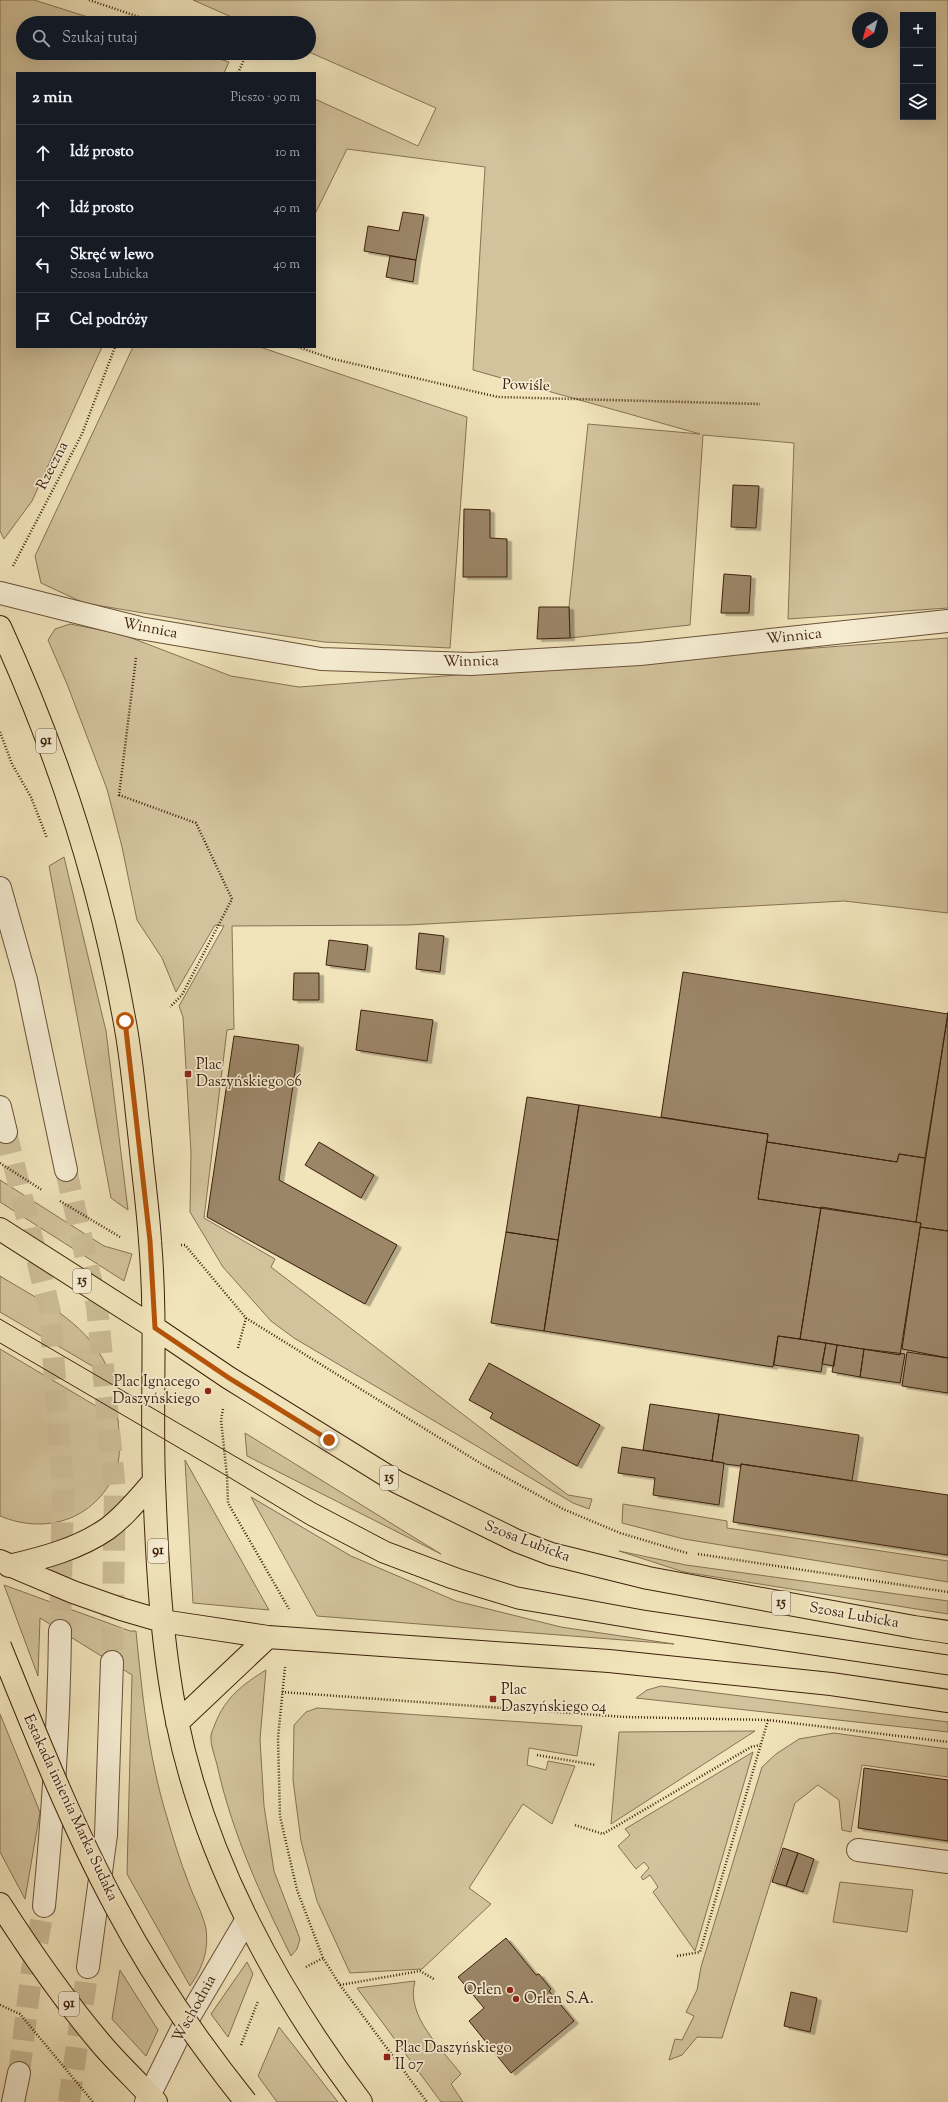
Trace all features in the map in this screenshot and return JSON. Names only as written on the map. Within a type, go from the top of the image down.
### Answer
[{"type":"main road","name":"91","points":[[0,627],[60,778],[86,857],[114,968],[125,1021],[134,1089],[150,1241],[155,1328],[154,1481],[162,1621],[177,1723],[194,1787],[219,1857],[247,1919],[280,1982],[302,2019],[361,2102]]},
{"type":"main road","name":"15","points":[[3,1234],[155,1328]]},
{"type":"main road","name":"Szosa Lubicka","points":[[155,1328],[229,1378],[396,1482],[477,1523],[551,1554],[648,1578],[948,1632]]},
{"type":"main road","points":[[5,1563],[43,1558],[69,1549],[105,1530],[134,1505],[154,1481]]},
{"type":"main road","points":[[5,1563],[73,1592],[121,1609],[162,1621],[279,1638],[608,1660],[831,1684],[948,1701]]},
{"type":"main road","points":[[177,1723],[279,1638]]},
{"type":"main road","name":"Estakada imienia Marka Sudaka","points":[[0,1646],[50,1770],[80,1837],[117,1909],[147,1962],[189,2026],[246,2102]]},
{"type":"main road","name":"91","points":[[0,1904],[34,1957],[70,2005],[99,2041],[150,2099]]},
{"type":"street","name":"Winnica","points":[[0,593],[140,628],[320,659],[471,664],[640,654],[948,621]]},
{"type":"street","points":[[0,888],[26,980],[66,1170]]},
{"type":"street","points":[[0,1107],[6,1132]]},
{"type":"street","points":[[44,1906],[49,1854],[59,1700],[60,1631]]},
{"type":"street","points":[[88,1967],[106,1835],[112,1662]]},
{"type":"street","points":[[858,1850],[948,1862]]},
{"type":"street","name":"Wschodnia","points":[[150,2099],[182,2029],[247,1919]]},
{"type":"street","points":[[13,2102],[19,2073]]},
{"type":"path","points":[[89,0],[136,16]]},
{"type":"path","points":[[238,72],[244,60]]},
{"type":"path","name":"Rzeczna","points":[[11,571],[82,434],[115,348]]},
{"type":"path","name":"Powiśle","points":[[301,348],[333,359],[498,397],[760,404]]},
{"type":"path","points":[[140,628],[119,795],[196,823],[232,899],[182,995],[170,1007]]},
{"type":"path","points":[[0,732],[12,764],[31,797],[49,845]]},
{"type":"path","points":[[427,2102],[340,1985],[323,1958],[297,1890],[280,1816],[278,1738],[282,1692],[279,1638],[290,1609],[228,1503],[227,1476],[220,1420],[229,1378],[246,1318],[522,1488],[563,1509],[620,1533],[688,1553]]},
{"type":"path","points":[[696,1554],[948,1592]]},
{"type":"path","points":[[282,1692],[625,1717],[768,1720],[948,1742]]},
{"type":"path","points":[[677,1956],[700,1952],[768,1720]]},
{"type":"path","points":[[575,1825],[603,1834],[751,1746],[760,1745]]},
{"type":"path","points":[[537,1755],[596,1765]]},
{"type":"path","points":[[300,1970],[323,1958]]},
{"type":"path","points":[[340,1985],[420,1971],[434,1979]]},
{"type":"path","points":[[0,2005],[20,2014],[93,2102]]},
{"type":"shaded area","points":[[0,0],[34,0],[85,16],[16,16],[16,60],[223,60],[229,62],[224,72],[16,72],[16,348],[102,348],[32,501],[4,539],[0,531]]},
{"type":"shaded area","points":[[193,0],[948,0],[948,608],[788,619],[794,443],[703,435],[690,625],[570,638],[569,607],[588,424],[700,434],[473,370],[485,167],[347,149],[316,212],[316,99],[418,146],[436,108],[316,55],[316,16],[229,16]]},
{"type":"shaded area","points":[[133,348],[263,348],[467,417],[450,648],[324,642],[84,603],[41,583],[35,556]]},
{"type":"shaded area","points":[[70,624],[121,634],[231,676],[299,687],[948,638],[948,913],[844,901],[408,925],[232,926],[234,1029],[227,1030],[204,1218],[275,1259],[271,1267],[568,1495],[592,1499],[589,1509],[573,1503],[294,1338],[271,1321],[223,1267],[190,1212],[191,1153],[183,1017],[179,1006],[224,926],[215,925],[176,992],[162,958],[137,920],[122,847],[107,789],[67,684],[48,640],[55,629]]},
{"type":"shaded area","points":[[64,857],[106,1031],[128,1210],[111,1198],[49,866]]},
{"type":"shaded area","points":[[0,1180],[104,1246],[132,1254],[124,1281],[0,1202]]},
{"type":"shaded area","points":[[0,1276],[50,1306],[80,1329],[103,1359],[111,1377],[0,1312]]},
{"type":"shaded area","points":[[0,1349],[118,1419],[119,1460],[115,1473],[106,1489],[95,1502],[82,1512],[67,1519],[51,1523],[34,1524],[17,1522],[0,1516]]},
{"type":"shaded area","points":[[245,1433],[441,1554],[247,1456]]},
{"type":"shaded area","points":[[185,1460],[269,1610],[193,1603]]},
{"type":"shaded area","points":[[251,1497],[351,1556],[456,1601],[561,1627],[674,1644],[317,1616]]},
{"type":"shaded area","points":[[623,1504],[727,1521],[727,1528],[948,1561],[948,1582],[684,1539],[622,1523]]},
{"type":"shaded area","points":[[619,1551],[686,1565],[948,1601],[948,1614],[684,1572]]},
{"type":"shaded area","points":[[4,1585],[130,1631],[136,1631],[146,1723],[160,1791],[180,1858],[206,1929],[207,1937],[204,1959],[190,1986],[127,1874],[132,1675],[40,1618],[38,1676]]},
{"type":"shaded area","points":[[266,1670],[260,1739],[264,1806],[274,1871],[300,1939],[297,1949],[291,1956],[269,1911],[240,1841],[224,1794],[211,1740],[211,1733],[219,1715],[229,1699],[242,1686]]},
{"type":"shaded area","points":[[661,1686],[948,1722],[948,1732],[636,1698],[647,1690]]},
{"type":"shaded area","points":[[317,1708],[582,1726],[577,1756],[529,1748],[527,1765],[546,1770],[548,1761],[575,1766],[552,1824],[523,1804],[469,1888],[491,1904],[422,1969],[350,1973],[317,1901],[301,1841],[293,1780],[294,1725],[306,1712]]},
{"type":"shaded area","points":[[0,1714],[40,1812],[25,1899],[0,1852]]},
{"type":"shaded area","points":[[755,1731],[611,1824],[619,1732]]},
{"type":"shaded area","points":[[834,1733],[948,1749],[948,1777],[862,1765],[851,1832],[842,1830],[839,1800],[818,1785],[795,1803],[722,2038],[697,2037],[682,2055],[669,2060],[675,2039],[682,2040],[694,2016],[686,2012],[697,1990],[701,1967],[762,1767],[776,1754],[799,1739]]},
{"type":"shaded area","points":[[753,1752],[695,1951],[653,1892],[658,1887],[650,1875],[643,1880],[641,1877],[649,1868],[644,1862],[636,1869],[618,1846],[630,1835],[625,1829]]},
{"type":"shaded area","points":[[840,1882],[913,1890],[907,1932],[833,1922]]},
{"type":"shaded area","points":[[247,1962],[253,1974],[228,2037],[211,2014]]},
{"type":"shaded area","points":[[120,1970],[158,2030],[146,2056],[112,2019]]},
{"type":"shaded area","points":[[415,1981],[413,1994],[415,2007],[420,2019],[435,2043],[461,2074],[451,2084],[463,2102],[441,2102],[357,1988]]},
{"type":"shaded area","points":[[279,2027],[338,2102],[277,2102],[258,2076]]},
{"type":"building","points":[[403,212],[424,215],[416,260],[364,251],[368,226],[399,231]]},
{"type":"building","points":[[390,256],[416,260],[413,282],[386,277]]},
{"type":"building","points":[[733,485],[759,486],[756,528],[731,527]]},
{"type":"building","points":[[464,509],[490,510],[490,538],[507,539],[507,577],[463,577]]},
{"type":"building","points":[[724,574],[751,576],[749,613],[721,613]]},
{"type":"building","points":[[539,607],[569,607],[570,638],[537,639]]},
{"type":"building","points":[[419,933],[444,936],[440,972],[416,969]]},
{"type":"building","points":[[329,940],[368,945],[365,970],[326,965]]},
{"type":"building","points":[[683,972],[948,1014],[925,1158],[899,1154],[897,1162],[767,1142],[768,1134],[661,1117]]},
{"type":"building","points":[[294,973],[319,973],[319,1000],[293,1000]]},
{"type":"building","points":[[361,1010],[433,1020],[427,1061],[356,1050]]},
{"type":"building","points":[[948,1012],[948,1231],[920,1227],[921,1223],[916,1222]]},
{"type":"building","points":[[234,1036],[299,1045],[279,1180],[397,1245],[365,1304],[207,1217]]},
{"type":"building","points":[[527,1097],[579,1105],[558,1240],[506,1232]]},
{"type":"building","points":[[579,1105],[768,1134],[758,1199],[821,1208],[800,1339],[778,1336],[773,1367],[544,1331]]},
{"type":"building","points":[[319,1142],[374,1175],[361,1198],[305,1165]]},
{"type":"building","points":[[767,1142],[897,1162],[899,1154],[925,1158],[916,1222],[758,1199]]},
{"type":"building","points":[[821,1207],[921,1223],[900,1355],[800,1339]]},
{"type":"building","points":[[920,1227],[948,1231],[948,1358],[902,1349]]},
{"type":"building","points":[[506,1232],[558,1240],[544,1331],[491,1323]]},
{"type":"building","points":[[778,1336],[826,1343],[821,1372],[774,1365]]},
{"type":"building","points":[[826,1343],[837,1345],[834,1366],[822,1364]]},
{"type":"building","points":[[837,1345],[864,1349],[860,1377],[832,1372]]},
{"type":"building","points":[[864,1349],[905,1354],[900,1383],[860,1377]]},
{"type":"building","points":[[907,1352],[948,1358],[948,1393],[902,1386]]},
{"type":"building","points":[[489,1363],[600,1425],[577,1466],[490,1418],[493,1413],[469,1400]]},
{"type":"building","points":[[650,1404],[719,1414],[712,1461],[643,1450]]},
{"type":"building","points":[[719,1414],[859,1435],[852,1481],[712,1461]]},
{"type":"building","points":[[622,1447],[724,1463],[719,1505],[653,1495],[655,1478],[618,1473]]},
{"type":"building","points":[[741,1464],[948,1495],[948,1555],[733,1522]]},
{"type":"building","points":[[864,1768],[948,1780],[948,1841],[858,1828]]},
{"type":"building","points":[[783,1848],[798,1853],[786,1886],[772,1882]]},
{"type":"building","points":[[798,1853],[814,1859],[803,1892],[786,1886]]},
{"type":"building","points":[[506,1938],[536,1975],[539,1974],[551,1989],[549,1991],[574,2021],[511,2073],[469,2021],[484,2008],[458,1977]]},
{"type":"building","points":[[791,1992],[817,1998],[810,2032],[784,2026]]},
{"type":"tunnel","points":[[6,1132],[50,1312],[63,1490],[60,1631]]},
{"type":"tunnel","points":[[66,1170],[97,1306],[115,1491],[112,1662]]},
{"type":"tunnel","points":[[19,2073],[32,1970],[44,1906]]},
{"type":"tunnel","points":[[69,2102],[88,1967]]},
{"type":"tram line","points":[[0,1319],[315,1503],[389,1542],[461,1569],[518,1587],[643,1610],[948,1655]]},
{"type":"tram line","points":[[0,1343],[308,1525],[379,1562],[448,1588],[517,1609],[642,1630],[948,1675]]},
{"type":"place","name":"Plac Daszyńskiego 06","points":[[188,1074]]},
{"type":"place","name":"Plac Ignacego Daszyńskiego","points":[[208,1391]]},
{"type":"place","name":"Plac Daszyńskiego 04","points":[[493,1699]]},
{"type":"place","name":"Orlen","points":[[510,1990]]},
{"type":"place","name":"Orlen S.A.","points":[[516,1999]]},
{"type":"place","name":"Plac Daszyńskiego II 07","points":[[387,2057]]},
{"type":"route","points":[[125,1021],[134,1089],[150,1241],[155,1328],[229,1378],[329,1440]]}]
